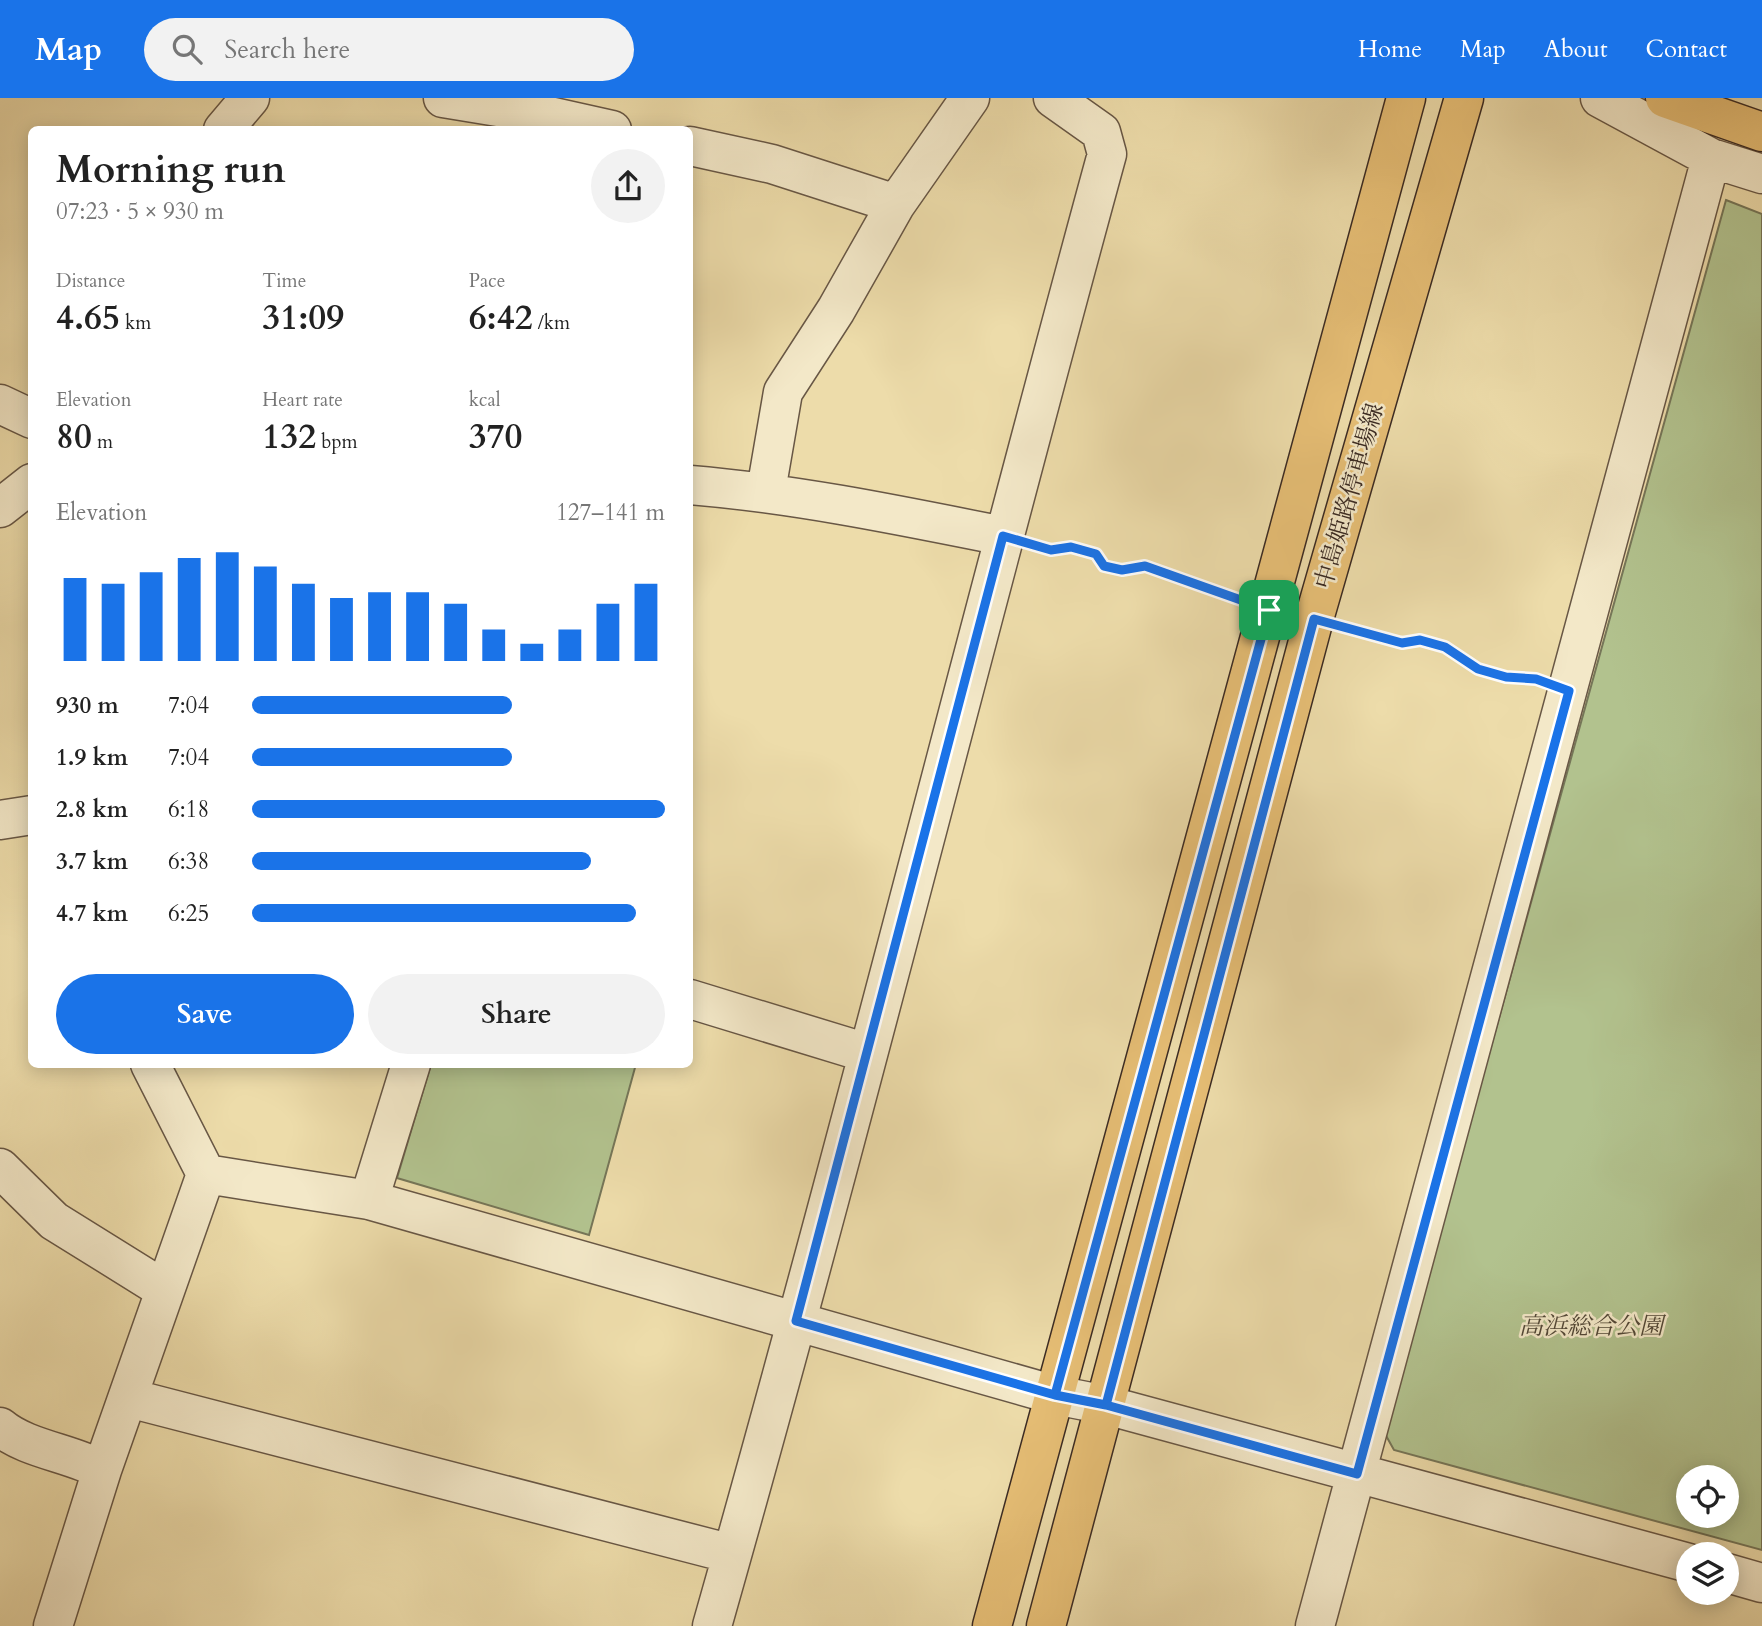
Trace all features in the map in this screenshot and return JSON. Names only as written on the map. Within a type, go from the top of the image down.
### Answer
[{"type":"main road","name":"中島姫路停車場線","points":[[992,1626],[1406,98]]},
{"type":"main road","name":"中島姫路停車場線","points":[[1046,1626],[1314,619],[1464,98]]},
{"type":"main road","points":[[1665,98],[1762,132]]},
{"type":"street","points":[[226,126],[250,98]]},
{"type":"street","points":[[443,98],[594,126]]},
{"type":"street","points":[[766,491],[783,392],[836,310],[896,204],[970,98]]},
{"type":"street","points":[[712,1626],[796,1321],[1107,153],[1101,132],[1054,98]]},
{"type":"street","points":[[1600,98],[1711,158],[1762,174]]},
{"type":"street","points":[[693,147],[772,164],[896,204]]},
{"type":"street","points":[[1315,1626],[1711,158]]},
{"type":"street","points":[[0,404],[28,417]]},
{"type":"street","points":[[693,485],[766,491],[1003,536]]},
{"type":"street","points":[[0,508],[28,486]]},
{"type":"street","points":[[693,1000],[867,1053]]},
{"type":"street","points":[[60,1624],[102,1470],[206,1174],[152,1068]]},
{"type":"street","points":[[369,1200],[410,1068]]},
{"type":"street","points":[[0,1168],[54,1221],[165,1290]]},
{"type":"street","points":[[206,1174],[369,1200],[1055,1395],[1106,1405],[1676,1560]]},
{"type":"street","points":[[129,1398],[732,1554]]},
{"type":"street","points":[[0,1427],[10,1436],[82,1459],[102,1470]]},
{"type":"street","points":[[1739,1576],[1762,1583]]},
{"type":"path","points":[[1003,536],[1051,550],[1071,547],[1096,554],[1104,566],[1122,570],[1145,566],[1269,610]]},
{"type":"path","points":[[1314,619],[1402,643],[1420,640],[1445,647],[1478,669],[1506,677],[1536,679],[1569,691]]},
{"type":"green space","name":"高浜総合公園","points":[[1726,200],[1762,214],[1762,1550],[1681,1528],[1739,1528],[1739,1465],[1676,1465],[1676,1527],[1394,1450],[1384,1432]]},
{"type":"green space","points":[[430,1068],[635,1068],[589,1235],[397,1178]]},
{"type":"route","points":[[1269,610],[1055,1395],[1106,1405],[1314,619],[1402,643],[1420,640],[1445,647],[1478,669],[1506,677],[1536,679],[1569,691],[1357,1474],[1106,1405],[1055,1395],[796,1321],[1003,536],[1051,550],[1071,547],[1096,554],[1104,566],[1122,570],[1145,566],[1269,610]]}]
